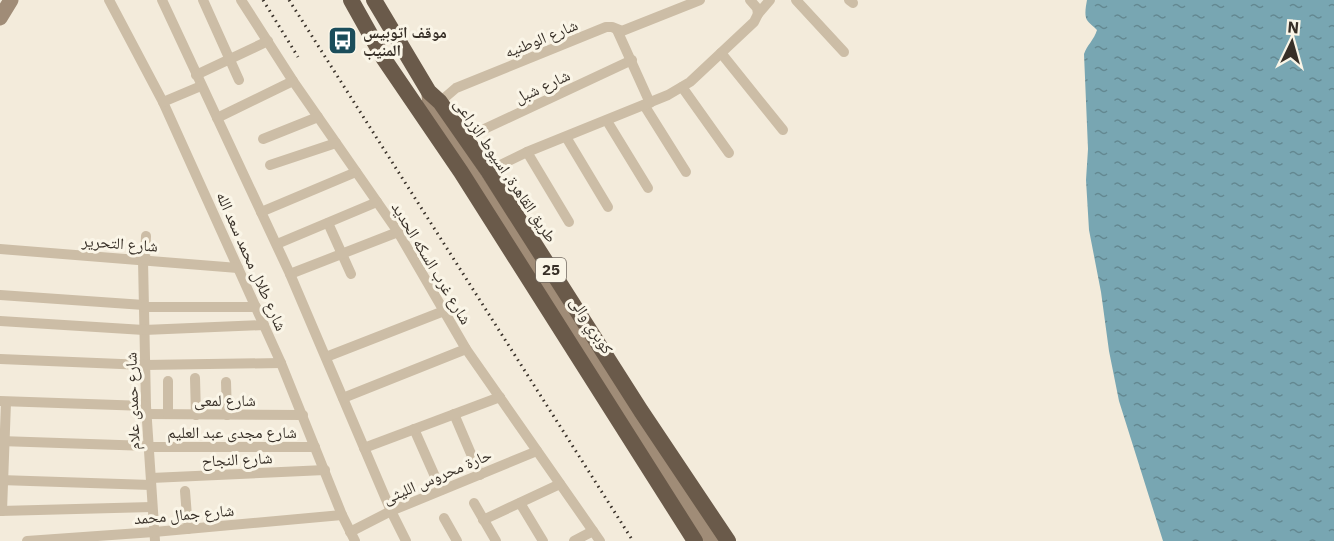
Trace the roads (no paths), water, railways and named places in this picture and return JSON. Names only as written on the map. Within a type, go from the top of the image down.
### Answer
[{"type":"highway","name":"25","points":[[351,0],[384,58],[461,172],[695,541]]},
{"type":"highway","name":"طريق القاهرة, اسيوط الزراعى","points":[[374,0],[433,101],[465,138],[488,171],[635,401],[728,541]]},
{"type":"main road","points":[[0,18],[11,0]]},
{"type":"main road","name":"كوبري والى","points":[[433,101],[442,128],[711,541]]},
{"type":"main road","name":"كوبري والى","points":[[562,330],[577,347],[600,381],[702,541]]},
{"type":"street","name":"شارع طلال محمد سعد الله","points":[[109,0],[163,102],[281,363],[352,536]]},
{"type":"street","name":"شارع طلال محمد سعد الله","points":[[162,0],[277,244],[364,448],[386,513],[406,541]]},
{"type":"street","points":[[203,0],[239,80]]},
{"type":"street","name":"شارع غرب السكه الحديد","points":[[241,0],[293,81],[398,232],[466,348],[600,541]]},
{"type":"street","name":"شارع الوطنيه","points":[[433,101],[456,88],[606,27],[622,31],[700,0]]},
{"type":"street","points":[[750,0],[757,8],[758,14]]},
{"type":"street","points":[[488,171],[527,152],[607,121],[682,87],[754,22],[770,0]]},
{"type":"street","points":[[795,0],[844,52]]},
{"type":"street","points":[[617,30],[632,60],[647,104],[686,172]]},
{"type":"street","points":[[196,75],[267,41]]},
{"type":"street","points":[[721,53],[783,130]]},
{"type":"street","name":"شارع شبل","points":[[465,138],[632,60]]},
{"type":"street","points":[[217,118],[293,81]]},
{"type":"street","points":[[163,102],[201,86]]},
{"type":"street","points":[[682,87],[729,153]]},
{"type":"street","points":[[263,139],[318,117]]},
{"type":"street","points":[[607,121],[648,188]]},
{"type":"street","points":[[566,137],[608,207]]},
{"type":"street","points":[[270,165],[336,143]]},
{"type":"street","points":[[527,152],[569,222]]},
{"type":"street","points":[[261,212],[356,172]]},
{"type":"street","points":[[277,244],[377,202]]},
{"type":"street","points":[[328,223],[351,274]]},
{"type":"street","points":[[290,274],[398,232]]},
{"type":"street","name":"شارع حمدى علام","points":[[146,236],[144,260],[146,410],[154,537]]},
{"type":"street","name":"شارع التحرير","points":[[0,249],[238,268]]},
{"type":"street","points":[[0,295],[144,306],[256,308]]},
{"type":"street","points":[[205,307],[206,327]]},
{"type":"street","points":[[326,357],[444,311]]},
{"type":"street","points":[[0,321],[144,330],[264,325]]},
{"type":"street","points":[[343,399],[466,348]]},
{"type":"street","points":[[0,359],[145,365],[281,363]]},
{"type":"street","points":[[195,378],[196,415]]},
{"type":"street","points":[[168,381],[168,414]]},
{"type":"street","points":[[226,382],[227,415]]},
{"type":"street","points":[[364,448],[500,397]]},
{"type":"street","points":[[3,401],[1,511],[152,507]]},
{"type":"street","name":"شارع لمعى","points":[[3,401],[146,410],[168,414],[303,415]]},
{"type":"street","points":[[454,414],[480,475]]},
{"type":"street","points":[[414,429],[441,490]]},
{"type":"street","name":"شارع مجدى عبد العليم","points":[[2,441],[149,447],[315,447]]},
{"type":"street","name":"حارة محروس الليثى","points":[[352,536],[365,524],[386,513],[537,451]]},
{"type":"street","name":"شارع النجاح","points":[[2,481],[151,482],[325,470]]},
{"type":"street","points":[[483,520],[560,484]]},
{"type":"street","points":[[185,491],[188,529]]},
{"type":"street","points":[[474,503],[492,540]]},
{"type":"street","points":[[520,503],[543,541]]},
{"type":"street","name":"شارع جمال محمد","points":[[27,541],[154,537],[188,529],[342,515]]},
{"type":"street","points":[[444,518],[457,541]]},
{"type":"street","points":[[574,541],[593,531]]},
{"type":"water","points":[[1087,0],[1334,0],[1334,541],[1163,541],[1119,401],[1089,230],[1084,54],[1097,30],[1086,18]]},
{"type":"railway","points":[[263,0],[298,57]]},
{"type":"railway","points":[[289,0],[633,541]]},
{"type":"place","name":"موقف اتوبيس المنيب","points":[[342,41]]}]
